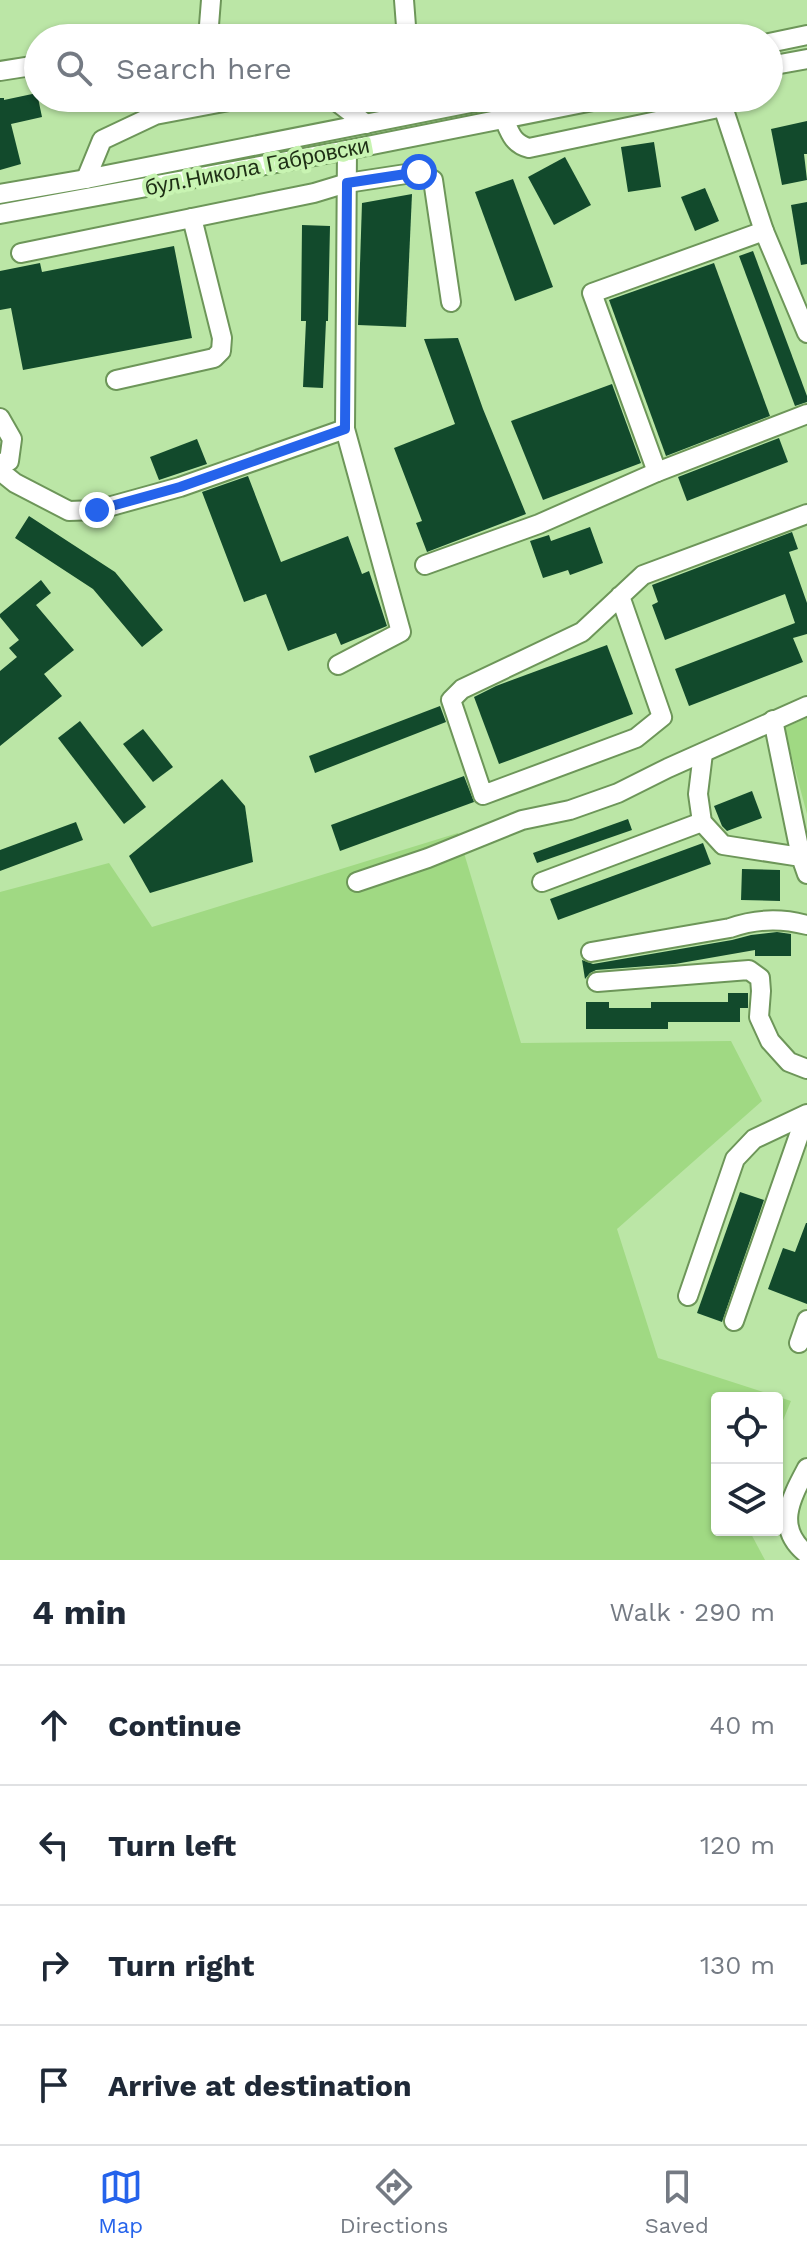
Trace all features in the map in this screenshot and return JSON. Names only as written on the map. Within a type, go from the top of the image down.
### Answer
[{"type":"street","points":[[209,24],[211,0]]},
{"type":"street","points":[[404,0],[406,24]]},
{"type":"street","points":[[783,40],[807,35]]},
{"type":"street","points":[[783,63],[807,59]]},
{"type":"street","points":[[0,71],[24,67]]},
{"type":"street","points":[[86,179],[102,140],[155,115],[171,112]]},
{"type":"street","points":[[350,112],[366,124]]},
{"type":"street","name":"бул.Никола Габровски","points":[[0,194],[366,124],[398,112]]},
{"type":"street","name":"бул.Никола Габровски","points":[[0,214],[539,112]]},
{"type":"street","points":[[504,119],[513,140],[529,148],[680,112]]},
{"type":"street","points":[[725,112],[764,231],[807,333]]},
{"type":"street","points":[[338,665],[401,632],[345,429],[347,150]]},
{"type":"street","points":[[21,253],[314,193],[347,183],[419,172],[433,180],[451,302]]},
{"type":"street","points":[[116,380],[214,358],[221,351],[222,338],[192,218]]},
{"type":"street","points":[[657,472],[592,293],[764,231]]},
{"type":"street","points":[[425,565],[539,524],[657,472],[807,414]]},
{"type":"street","points":[[0,418],[12,439],[9,461],[0,463]]},
{"type":"street","points":[[0,471],[15,483],[69,511],[97,510],[180,487],[345,429]]},
{"type":"street","points":[[620,596],[662,717],[636,738],[483,795],[451,700],[462,689],[582,632],[620,596],[643,575],[807,514]]},
{"type":"street","points":[[357,882],[428,858],[522,820],[570,810],[618,793],[807,706]]},
{"type":"street","points":[[703,753],[698,794],[702,822],[723,845],[804,866],[773,720]]},
{"type":"street","points":[[542,882],[702,822]]},
{"type":"street","points":[[591,952],[730,928],[750,921],[794,921],[807,925]]},
{"type":"street","points":[[597,982],[749,970],[760,978],[759,1017],[770,1041],[789,1062],[807,1069]]},
{"type":"street","points":[[688,1296],[735,1159],[754,1139],[807,1114]]},
{"type":"street","points":[[734,1321],[807,1114]]},
{"type":"street","points":[[799,1343],[807,1320]]},
{"type":"street","points":[[807,1468],[790,1500],[788,1524],[796,1545],[807,1554]]},
{"type":"green space","points":[[807,718],[807,814],[784,728]]},
{"type":"green space","points":[[458,833],[521,1043],[731,1041],[762,1101],[617,1229],[658,1358],[763,1392],[711,1392],[711,1536],[752,1536],[765,1560],[0,1560],[0,892],[109,863],[152,927]]},
{"type":"green space","points":[[783,1398],[791,1401],[783,1420]]},
{"type":"building","points":[[24,96],[24,112],[41,112],[42,117],[11,124],[21,164],[0,170],[0,98]]},
{"type":"building","points":[[807,121],[807,154],[804,154],[807,180],[782,185],[771,129]]},
{"type":"building","points":[[654,142],[661,187],[628,192],[621,147]]},
{"type":"building","points":[[565,157],[591,205],[554,225],[528,177]]},
{"type":"building","points":[[513,179],[553,287],[515,301],[475,192]]},
{"type":"building","points":[[705,188],[719,221],[695,231],[681,197]]},
{"type":"building","points":[[412,194],[406,327],[358,325],[362,203]]},
{"type":"building","points":[[807,202],[807,264],[801,265],[791,205]]},
{"type":"building","points":[[302,225],[330,226],[323,388],[303,387],[306,321],[301,321]]},
{"type":"building","points":[[174,246],[192,338],[23,370],[11,308],[0,310],[0,271],[40,263],[42,272]]},
{"type":"building","points":[[753,251],[807,396],[807,402],[795,406],[739,256]]},
{"type":"building","points":[[714,263],[770,416],[666,456],[609,300]]},
{"type":"building","points":[[458,338],[526,514],[427,552],[416,523],[422,521],[394,448],[455,424],[424,339]]},
{"type":"building","points":[[612,384],[641,463],[543,500],[511,421]]},
{"type":"building","points":[[779,438],[788,462],[687,501],[678,477]]},
{"type":"building","points":[[197,439],[207,464],[159,480],[150,457]]},
{"type":"building","points":[[248,476],[281,562],[348,536],[362,574],[369,571],[387,626],[341,645],[336,633],[288,651],[266,594],[244,602],[202,492]]},
{"type":"building","points":[[29,516],[115,572],[163,630],[142,647],[93,589],[15,538]]},
{"type":"building","points":[[590,527],[603,563],[570,575],[568,570],[543,578],[530,541],[549,535],[551,541]]},
{"type":"building","points":[[792,532],[798,549],[789,552],[807,603],[807,634],[793,638],[803,662],[689,706],[675,669],[795,623],[785,594],[665,640],[652,605],[658,602],[652,585]]},
{"type":"building","points":[[41,580],[51,593],[36,605],[74,650],[44,674],[62,696],[0,746],[0,671],[17,657],[9,648],[19,640],[0,614]]},
{"type":"building","points":[[607,645],[633,714],[499,764],[474,697]]},
{"type":"building","points":[[440,706],[446,722],[315,773],[309,756]]},
{"type":"building","points":[[80,721],[146,807],[124,824],[58,738]]},
{"type":"building","points":[[143,729],[173,767],[153,782],[123,744]]},
{"type":"building","points":[[464,776],[474,802],[340,851],[331,825]]},
{"type":"building","points":[[222,779],[245,806],[253,862],[150,893],[129,856]]},
{"type":"building","points":[[752,791],[762,818],[727,831],[714,806]]},
{"type":"building","points":[[628,819],[632,830],[537,863],[533,853]]},
{"type":"building","points":[[76,822],[83,840],[0,871],[0,850]]},
{"type":"building","points":[[703,843],[711,864],[558,920],[550,899]]},
{"type":"building","points":[[742,869],[780,870],[780,901],[741,900]]},
{"type":"building","points":[[777,932],[791,934],[791,956],[755,956],[755,950],[675,964],[596,970],[585,979],[582,960],[593,964]]},
{"type":"building","points":[[728,993],[748,993],[748,1008],[740,1008],[740,1022],[668,1022],[668,1029],[586,1029],[586,1002],[609,1002],[609,1008],[651,1008],[651,1002],[728,1002]]},
{"type":"building","points":[[740,1192],[764,1200],[722,1322],[697,1313]]},
{"type":"building","points":[[806,1223],[807,1304],[768,1289],[783,1248],[795,1252]]},
{"type":"route","points":[[97,510],[180,487],[345,429],[347,183],[419,172]]}]
